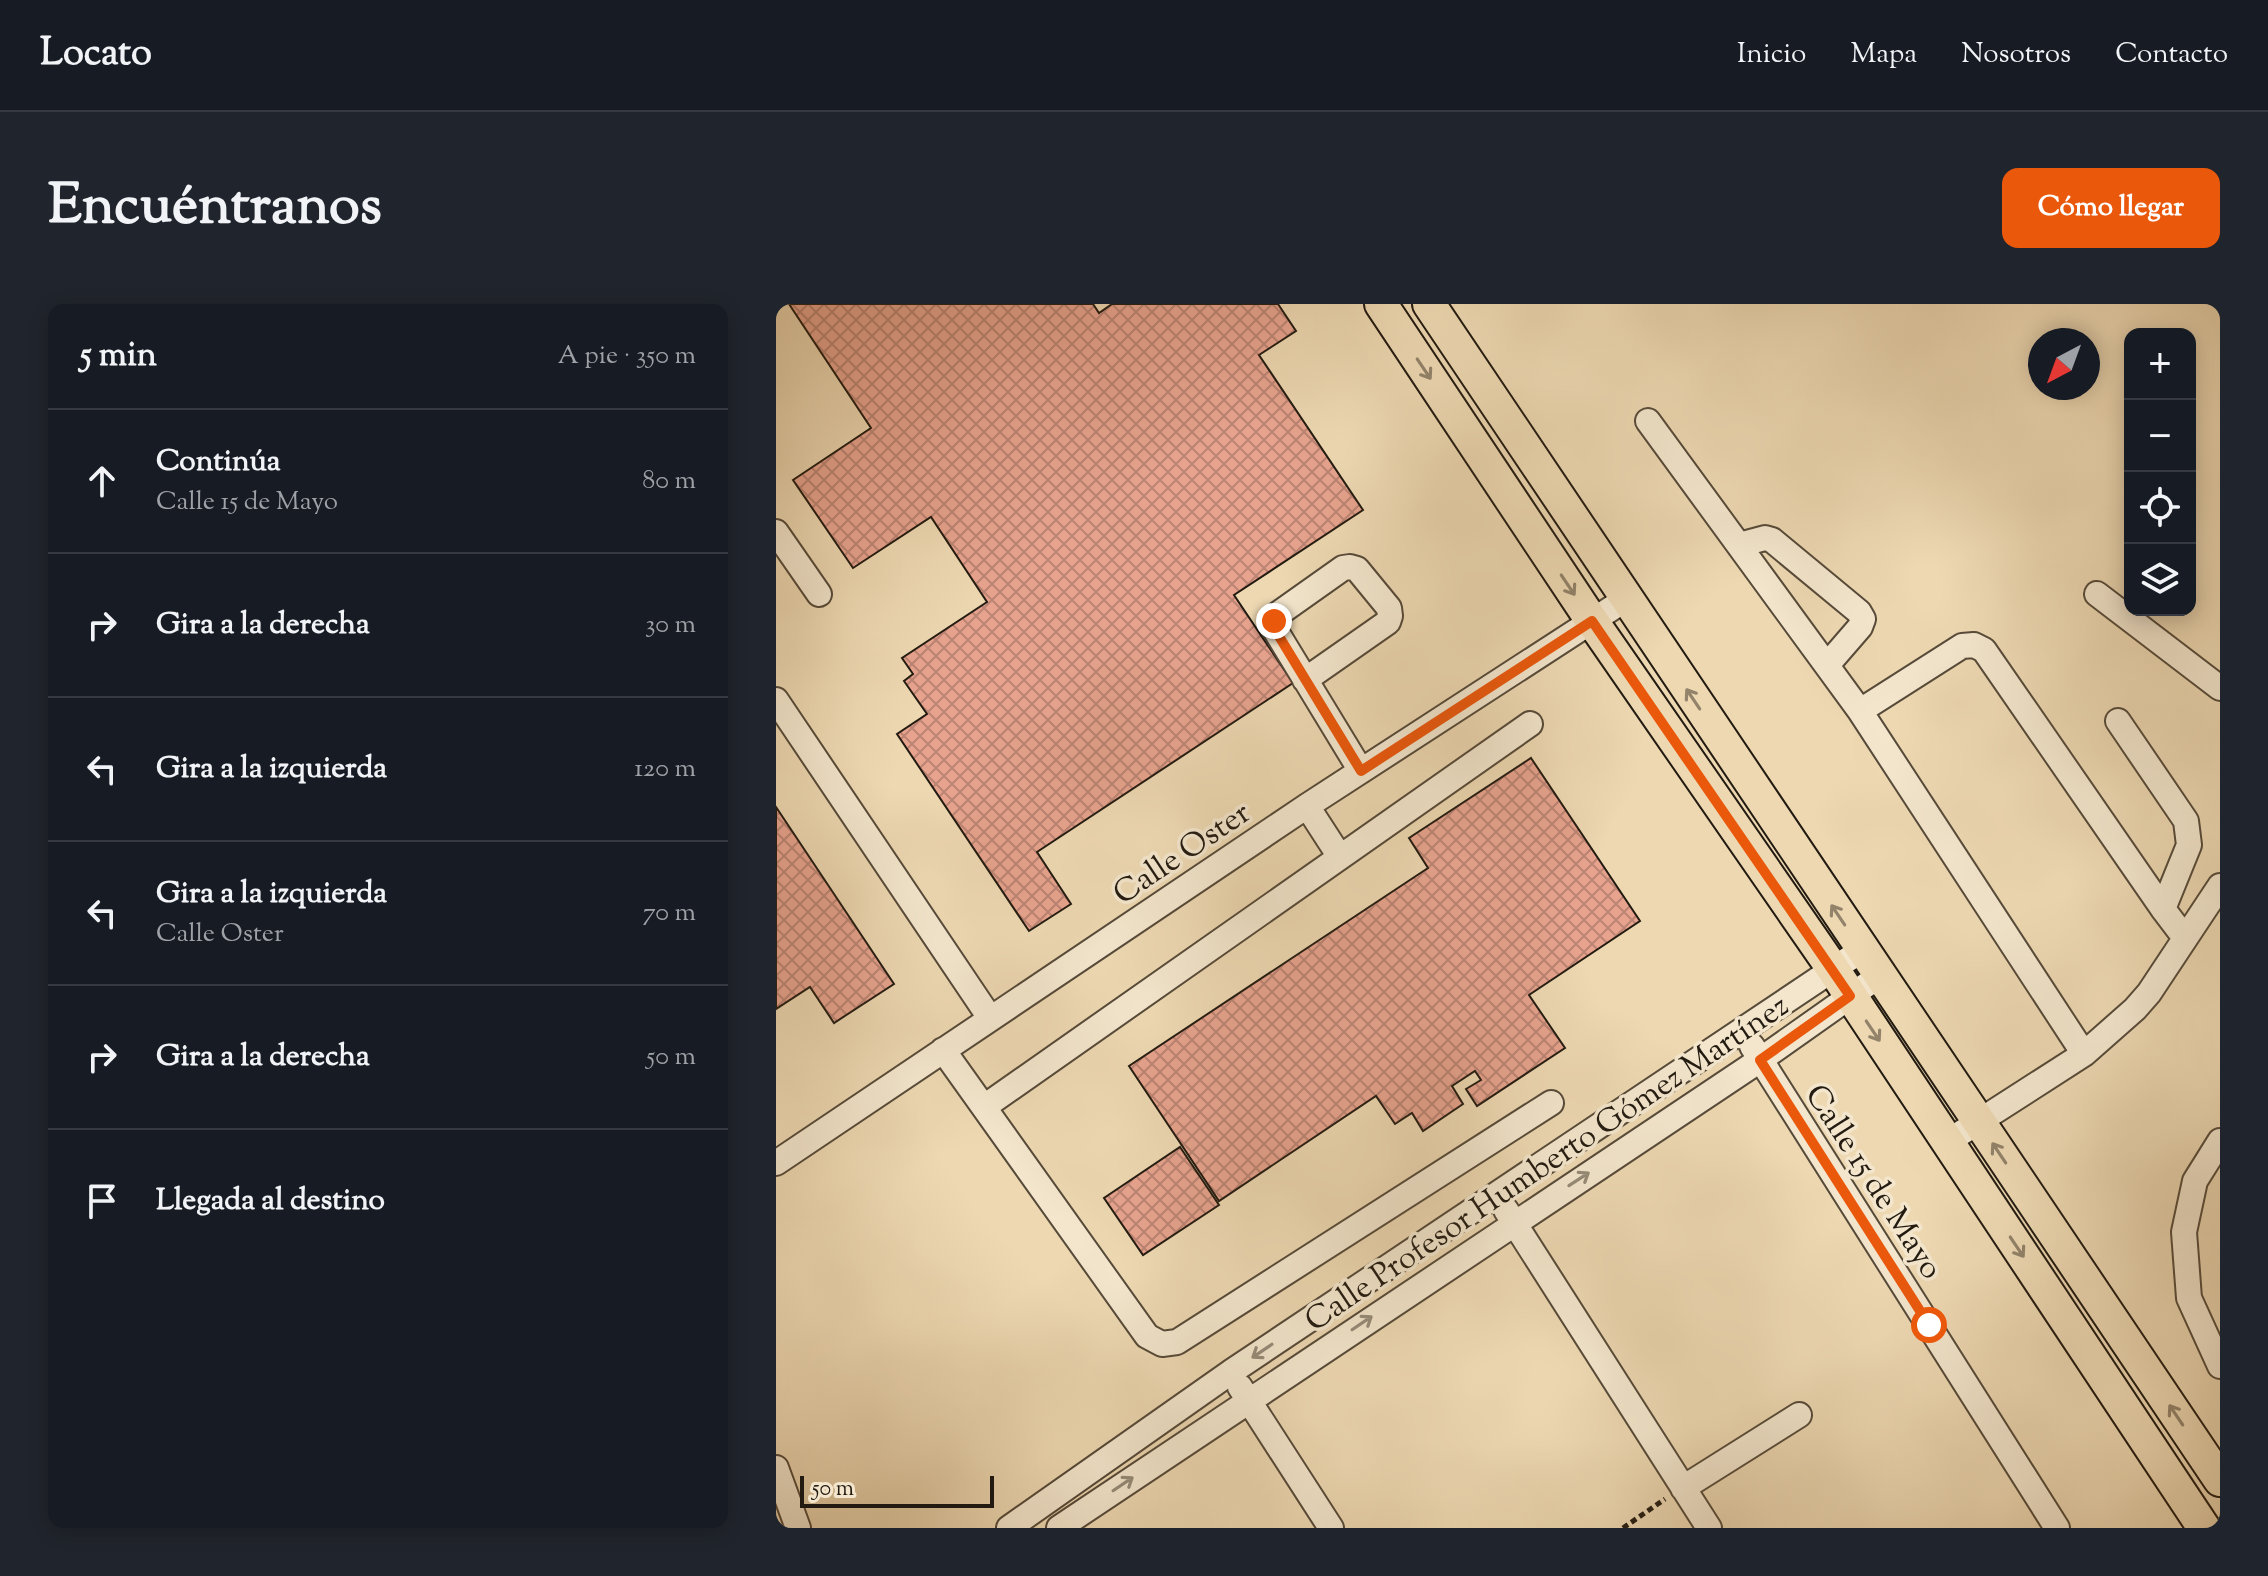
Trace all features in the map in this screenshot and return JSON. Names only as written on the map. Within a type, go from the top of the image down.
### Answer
[{"type":"main road","points":[[1381,304],[1592,621],[1841,982],[2204,1528]]},
{"type":"main road","points":[[1429,304],[2220,1480]]},
{"type":"street","points":[[1648,421],[1828,664],[2084,1054]]},
{"type":"street","points":[[776,532],[819,594]]},
{"type":"street","points":[[1739,545],[1765,538],[1772,540],[1859,612],[1863,619],[1860,627],[1828,664]]},
{"type":"street","points":[[1305,680],[1388,622],[1389,608],[1357,569],[1343,568],[1278,614],[1274,628],[1305,680],[1361,771]]},
{"type":"street","points":[[2097,594],[2220,688]]},
{"type":"street","name":"Calle Oster","points":[[776,1163],[1307,806],[1626,599]]},
{"type":"street","points":[[1860,711],[1962,646],[1974,645],[1984,650],[2185,938]]},
{"type":"street","points":[[776,700],[990,1018]]},
{"type":"street","points":[[2118,721],[2186,821],[2189,845],[2163,909]]},
{"type":"street","points":[[984,1107],[1530,724]]},
{"type":"street","points":[[1307,806],[1340,857]]},
{"type":"street","points":[[1947,1142],[2084,1054],[2135,1009],[2149,993],[2220,886]]},
{"type":"street","name":"Calle Profesor Humberto Gómez Martínez","points":[[1059,1528],[1760,1060],[1841,982],[1862,950]]},
{"type":"street","name":"Calle Profesor Humberto Gómez Martínez","points":[[1009,1528],[1231,1372],[1742,1031],[1841,982],[1879,976]]},
{"type":"street","name":"Calle 15 de Mayo","points":[[1742,1031],[2057,1528]]},
{"type":"street","points":[[943,1050],[1147,1336],[1162,1344],[1177,1342],[1551,1103]]},
{"type":"street","points":[[2220,1141],[2195,1181],[2184,1232],[2189,1298],[2220,1366]]},
{"type":"street","points":[[1496,1194],[1709,1528]]},
{"type":"street","points":[[1231,1372],[1331,1528]]},
{"type":"street","points":[[1683,1488],[1799,1415]]},
{"type":"street","points":[[776,1468],[798,1528]]},
{"type":"path","points":[[1623,1528],[1683,1488]]},
{"type":"building","points":[[789,304],[1093,304],[1099,313],[1112,304],[1278,304],[1296,331],[1259,355],[1363,510],[1234,595],[1293,683],[1037,852],[1071,904],[1029,931],[897,734],[927,714],[904,681],[913,674],[902,658],[987,602],[931,517],[853,568],[793,480],[871,428]]},
{"type":"building","points":[[1531,758],[1640,921],[1529,995],[1565,1048],[1477,1106],[1466,1089],[1481,1080],[1475,1071],[1452,1086],[1463,1104],[1423,1131],[1412,1113],[1395,1124],[1376,1096],[1219,1201],[1129,1066],[1428,868],[1409,838]]},
{"type":"building","points":[[776,807],[894,984],[834,1023],[810,987],[776,1009]]},
{"type":"building","points":[[1180,1147],[1219,1205],[1143,1255],[1104,1198]]},
{"type":"route","points":[[1274,621],[1274,628],[1361,771],[1592,621],[1850,996],[1760,1060],[1929,1325]]}]
